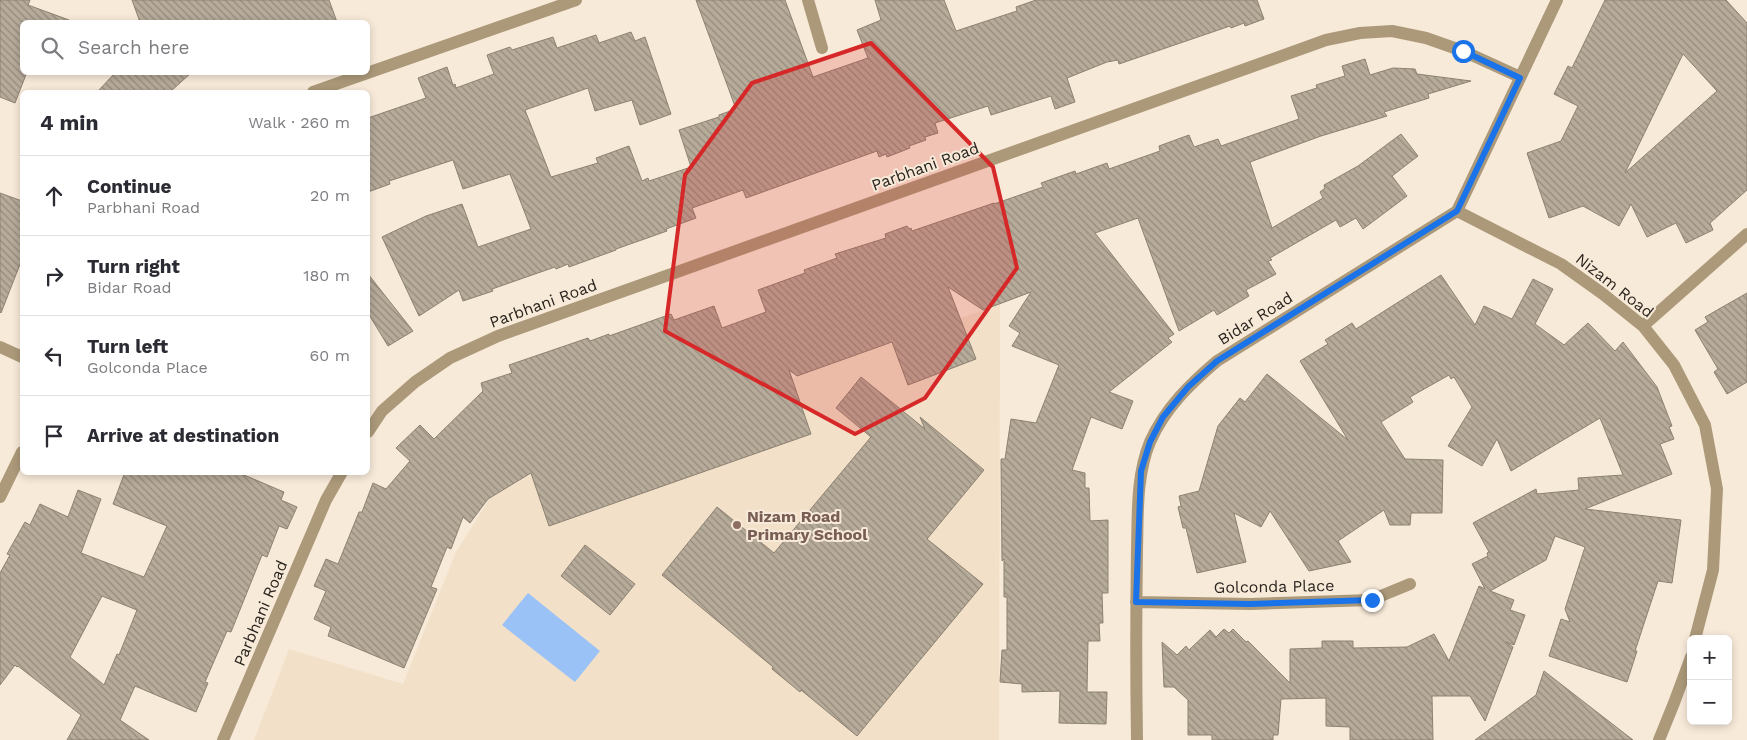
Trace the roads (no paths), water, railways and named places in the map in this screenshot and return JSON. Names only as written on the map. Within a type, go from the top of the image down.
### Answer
[{"type":"street","points":[[370,72],[576,0]]},
{"type":"street","points":[[808,0],[822,48]]},
{"type":"street","points":[[1457,211],[1556,0]]},
{"type":"street","name":"Parbhani Road","points":[[370,429],[382,411],[415,382],[450,358],[498,336],[1326,40],[1360,33],[1392,31],[1426,38],[1463,51],[1520,78]]},
{"type":"street","points":[[319,90],[362,75]]},
{"type":"street","name":"Nizam Road","points":[[1457,211],[1561,264],[1643,326],[1674,365],[1706,424],[1717,489],[1713,570],[1696,635]]},
{"type":"street","name":"Bidar Road","points":[[1137,740],[1136,602],[1141,471],[1150,442],[1163,417],[1188,387],[1217,361],[1457,211]]},
{"type":"street","points":[[1643,326],[1747,234]]},
{"type":"street","points":[[0,347],[20,356]]},
{"type":"street","points":[[0,497],[20,456]]},
{"type":"street","name":"Parbhani Road","points":[[223,740],[326,500],[340,475]]},
{"type":"street","name":"Golconda Place","points":[[1136,602],[1250,604],[1372,600],[1410,584]]},
{"type":"street","points":[[1659,740],[1687,667]]},
{"type":"water","points":[[528,593],[600,651],[575,682],[502,625]]},
{"type":"place","name":"Nizam Road Primary School","points":[[737,525]]}]
